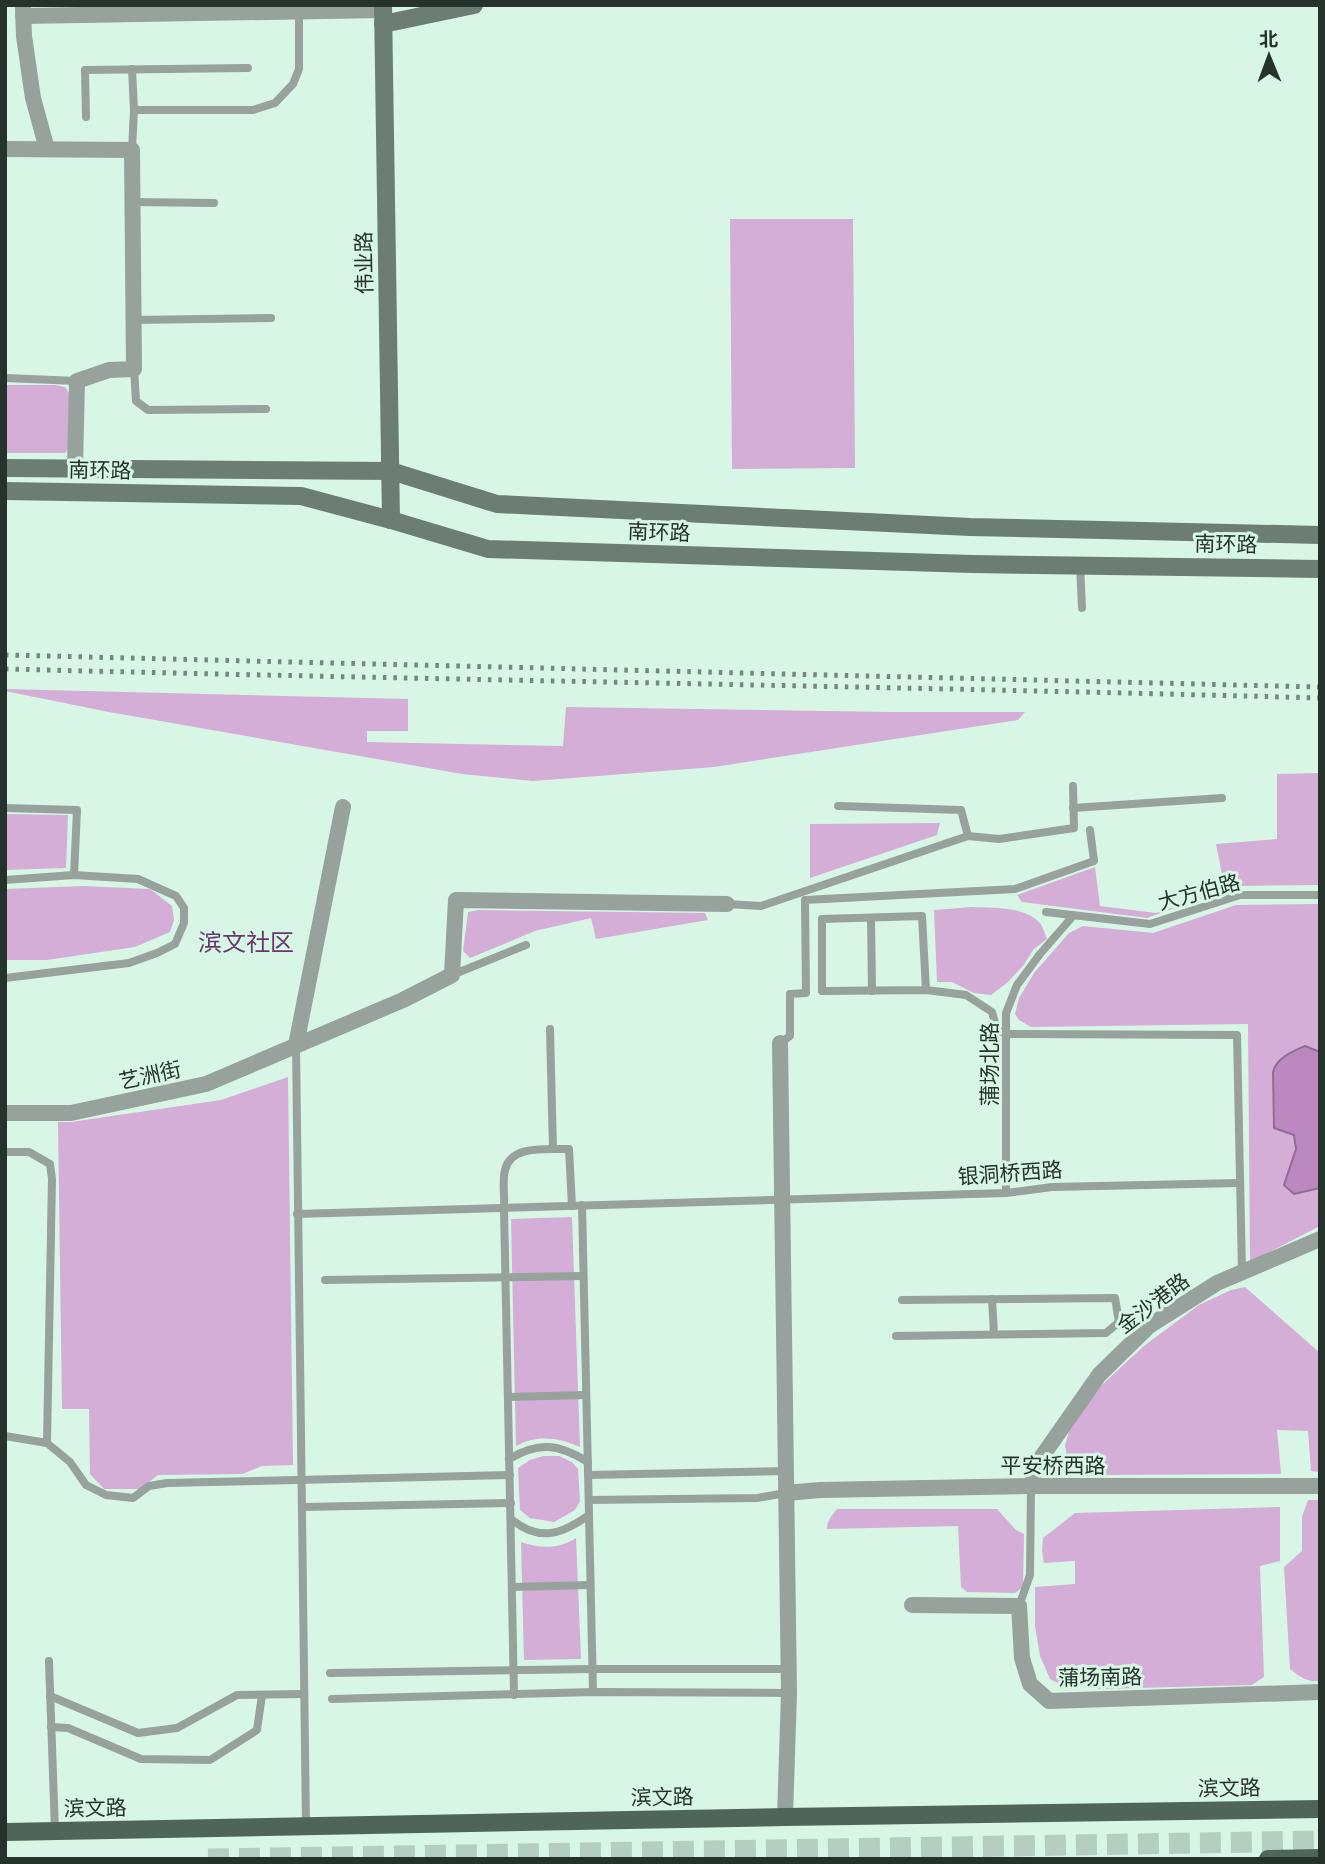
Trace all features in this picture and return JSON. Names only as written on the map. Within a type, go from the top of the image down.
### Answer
[{"type":"main road","points":[[383,13],[474,5]]},
{"type":"main road","name":"伟业路","points":[[383,13],[391,520]]},
{"type":"main road","name":"南环路","points":[[5,468],[391,471],[497,504],[970,527],[1320,535]]},
{"type":"main road","name":"南环路","points":[[5,491],[301,496],[488,549],[972,564],[1320,569]]},
{"type":"main road","name":"滨文路","points":[[5,1832],[1320,1809]]},
{"type":"main road","points":[[1268,1859],[1320,1858]]},
{"type":"street","points":[[47,149],[33,98],[23,11],[298,8],[383,13]]},
{"type":"street","points":[[5,149],[132,149],[134,369],[109,370],[77,381],[75,468]]},
{"type":"street","points":[[296,1045],[343,807]]},
{"type":"street","points":[[452,975],[456,900],[727,904]]},
{"type":"street","name":"艺洲街","points":[[5,1113],[71,1113],[206,1084],[403,1000],[452,975]]},
{"type":"street","points":[[780,1043],[789,1669],[785,1817]]},
{"type":"street","name":"金沙港路","points":[[1031,1486],[1036,1465],[1099,1375],[1149,1326],[1217,1283],[1320,1239]]},
{"type":"street","name":"平安桥西路","points":[[786,1493],[1031,1486],[1320,1486]]},
{"type":"street","points":[[912,1605],[1019,1606]]},
{"type":"street","name":"蒲场南路","points":[[1019,1606],[1023,1658],[1030,1684],[1049,1701],[1320,1692]]},
{"type":"lane","points":[[134,110],[253,110],[275,103],[293,84],[299,69],[298,8]]},
{"type":"lane","points":[[86,117],[85,70],[248,68]]},
{"type":"lane","points":[[132,69],[132,149]]},
{"type":"lane","points":[[132,202],[214,203]]},
{"type":"lane","points":[[133,320],[271,318]]},
{"type":"lane","points":[[134,369],[136,401],[148,410],[265,409]]},
{"type":"lane","points":[[5,378],[77,381]]},
{"type":"lane","points":[[1080,565],[1082,608]]},
{"type":"lane","points":[[727,904],[761,906],[968,836],[999,839],[1074,828],[1073,786]]},
{"type":"lane","points":[[1073,808],[1222,798]]},
{"type":"lane","points":[[838,806],[961,810],[968,836]]},
{"type":"lane","points":[[5,808],[77,810],[74,875]]},
{"type":"lane","points":[[780,1043],[790,1036],[790,994],[806,993],[805,900],[1015,889],[1094,861],[1090,830]]},
{"type":"lane","points":[[5,880],[74,875],[138,879],[176,896],[184,908],[184,923],[175,944],[157,953],[129,962],[5,978]]},
{"type":"lane","name":"大方伯路","points":[[1046,912],[1150,924],[1240,895],[1320,895]]},
{"type":"lane","points":[[926,990],[922,916],[822,919],[822,991],[926,990],[966,995],[992,1012],[997,1030],[1006,1034],[1237,1034],[1242,1272]]},
{"type":"lane","name":"蒲场北路","points":[[1006,1193],[1006,1013],[1017,985],[1073,916]]},
{"type":"lane","points":[[871,918],[872,990]]},
{"type":"lane","points":[[452,975],[526,945]]},
{"type":"lane","points":[[550,1029],[553,1149]]},
{"type":"lane","points":[[296,1045],[306,1826]]},
{"type":"lane","points":[[5,1106],[5,1113]]},
{"type":"lane","points":[[514,1695],[504,1209],[505,1170],[511,1157],[526,1150],[569,1149],[572,1206]]},
{"type":"lane","points":[[5,1152],[29,1152],[50,1164],[52,1179],[47,1443]]},
{"type":"lane","name":"银洞桥西路","points":[[297,1213],[1006,1193],[1052,1187],[1239,1182]]},
{"type":"lane","points":[[582,1205],[593,1692]]},
{"type":"lane","points":[[326,1280],[583,1276]]},
{"type":"lane","points":[[902,1300],[1115,1298],[1119,1322],[1139,1336]]},
{"type":"lane","points":[[992,1299],[993,1334]]},
{"type":"lane","points":[[896,1336],[1106,1333],[1119,1322]]},
{"type":"lane","points":[[508,1397],[586,1395]]},
{"type":"lane","points":[[5,1436],[47,1443],[70,1462],[86,1485],[106,1495],[133,1498],[149,1486],[167,1483],[510,1475]]},
{"type":"lane","points":[[509,1459],[523,1451],[543,1446],[558,1447],[588,1462]]},
{"type":"lane","points":[[588,1475],[786,1471]]},
{"type":"lane","points":[[1019,1606],[1030,1575],[1031,1486]]},
{"type":"lane","points":[[589,1500],[757,1498],[786,1493]]},
{"type":"lane","points":[[302,1507],[511,1503]]},
{"type":"lane","points":[[511,1519],[523,1529],[540,1534],[562,1531],[589,1515]]},
{"type":"lane","points":[[512,1587],[590,1585]]},
{"type":"lane","points":[[49,1661],[55,1832]]},
{"type":"lane","points":[[330,1673],[789,1669]]},
{"type":"lane","points":[[332,1699],[593,1692],[789,1693]]},
{"type":"lane","points":[[50,1696],[138,1732],[177,1728],[237,1695],[304,1694]]},
{"type":"lane","points":[[51,1727],[68,1728],[141,1759],[209,1760],[257,1730],[262,1695]]},
{"type":"shaded area","points":[[730,219],[853,219],[855,468],[732,469]]},
{"type":"shaded area","points":[[5,385],[65,387],[73,399],[72,444],[65,453],[5,453]]},
{"type":"shaded area","points":[[5,689],[408,699],[408,731],[367,731],[367,742],[563,746],[566,707],[1025,712],[1018,720],[714,767],[533,781],[462,774],[109,712]]},
{"type":"shaded area","points":[[1320,773],[1320,885],[1236,886],[1225,890],[1216,844],[1277,839],[1277,774]]},
{"type":"shaded area","points":[[5,814],[68,815],[66,868],[5,870]]},
{"type":"shaded area","points":[[940,823],[937,835],[810,878],[810,824]]},
{"type":"shaded area","points":[[1095,867],[1100,906],[1156,913],[1223,891],[1147,918],[1022,902],[1017,895]]},
{"type":"shaded area","points":[[84,886],[150,889],[172,906],[174,920],[170,932],[135,947],[47,960],[5,960],[5,889]]},
{"type":"shaded area","points":[[1320,904],[1320,1226],[1250,1262],[1248,1024],[1031,1027],[1019,1020],[1015,1014],[1019,998],[1034,973],[1069,933],[1083,926],[1153,933],[1236,905]]},
{"type":"shaded area","points":[[972,907],[1026,913],[1040,923],[1047,939],[1034,949],[1007,983],[991,995],[974,993],[952,982],[937,982],[934,910]]},
{"type":"shaded area","points":[[468,912],[705,913],[708,920],[596,939],[591,918],[535,931],[470,958],[463,951]]},
{"type":"shaded area","points":[[1305,1046],[1320,1052],[1320,1188],[1294,1194],[1284,1185],[1296,1149],[1294,1135],[1274,1128],[1273,1072],[1281,1059]]},
{"type":"shaded area","points":[[288,1077],[293,1465],[262,1466],[242,1474],[158,1475],[140,1489],[104,1489],[90,1474],[89,1409],[62,1409],[58,1122],[221,1100]]},
{"type":"shaded area","points":[[572,1217],[580,1447],[548,1439],[532,1440],[516,1446],[511,1219]]},
{"type":"shaded area","points":[[1245,1287],[1320,1353],[1320,1472],[1311,1471],[1308,1431],[1277,1430],[1281,1474],[1097,1475],[1068,1463],[1065,1445],[1070,1428],[1091,1395],[1145,1345],[1199,1305],[1231,1290]]},
{"type":"shaded area","points":[[543,1456],[559,1456],[572,1462],[578,1469],[580,1501],[575,1510],[554,1522],[530,1518],[520,1510],[518,1468]]},
{"type":"shaded area","points":[[1308,1500],[1320,1500],[1320,1681],[1311,1681],[1290,1669],[1284,1567],[1302,1551],[1302,1517]]},
{"type":"shaded area","points":[[1280,1507],[1280,1561],[1260,1566],[1264,1677],[1252,1685],[1099,1689],[1091,1682],[1089,1665],[1077,1665],[1077,1689],[1050,1679],[1040,1656],[1035,1626],[1035,1587],[1075,1584],[1075,1561],[1044,1563],[1042,1551],[1043,1538],[1075,1513]]},
{"type":"shaded area","points":[[837,1509],[997,1509],[1016,1530],[1024,1534],[1023,1587],[1015,1593],[967,1592],[961,1587],[958,1526],[827,1529]]},
{"type":"shaded area","points":[[576,1538],[581,1659],[524,1660],[521,1542],[549,1547]]},
{"type":"tunnel","points":[[208,1859],[1320,1841]]},
{"type":"railway","points":[[5,655],[1320,687]]},
{"type":"railway","points":[[5,669],[1320,698]]},
{"type":"district","name":"滨文社区","points":[[246,942]]}]
